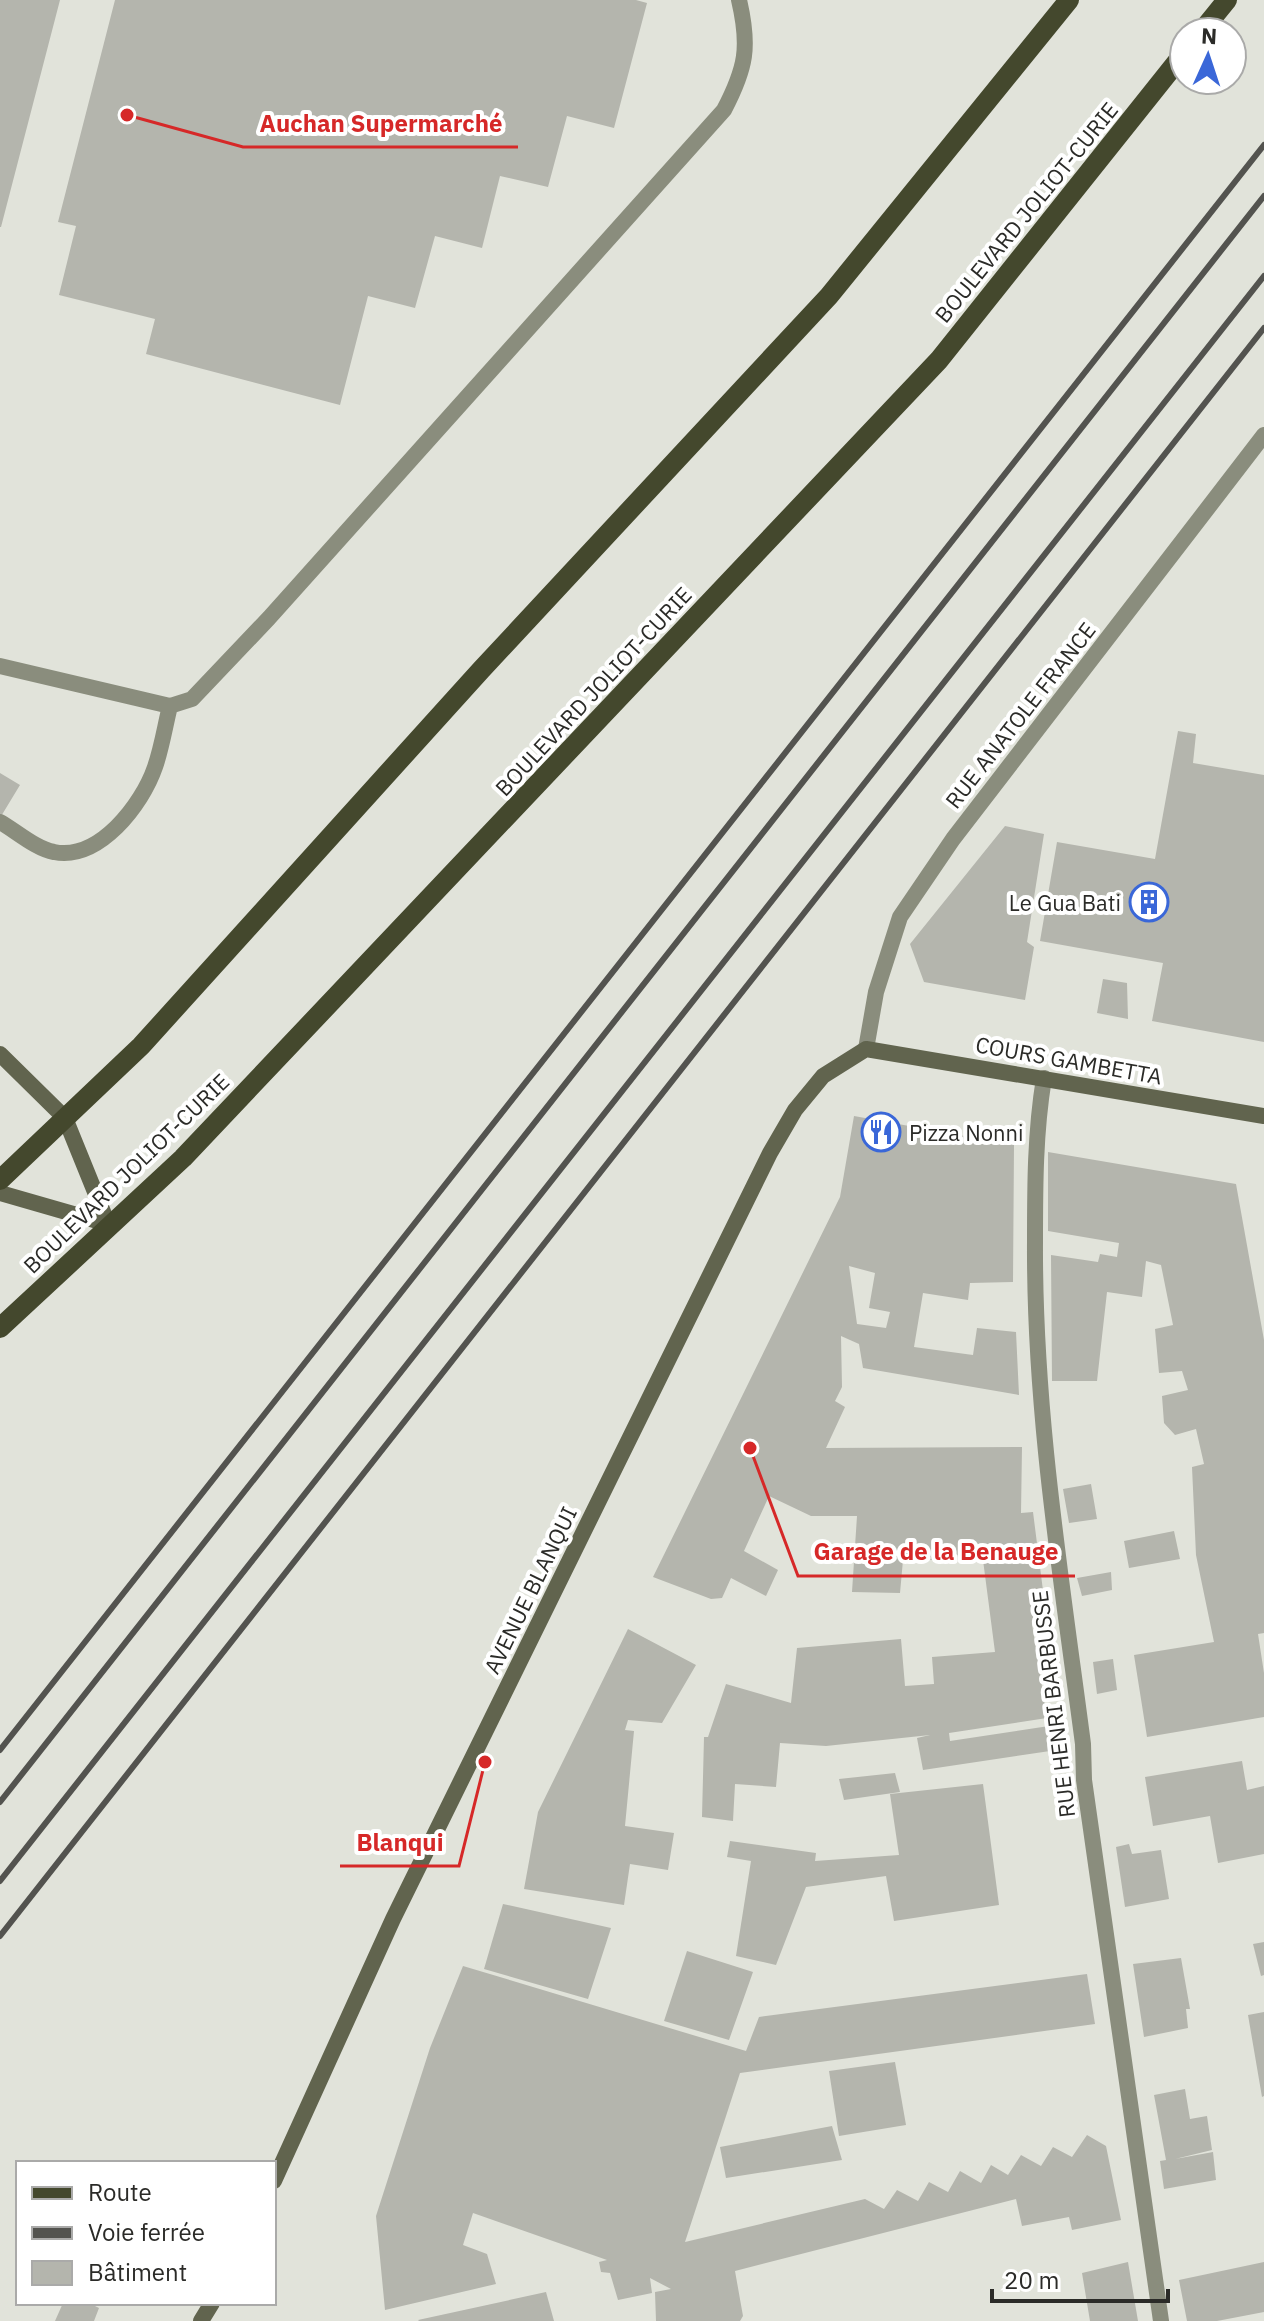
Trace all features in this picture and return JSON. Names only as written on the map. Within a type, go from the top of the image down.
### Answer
[{"type":"main road","points":[[0,1180],[141,1046],[481,670],[829,296],[1069,0]]},
{"type":"main road","points":[[1214,16],[1227,0]]},
{"type":"main road","name":"BOULEVARD JOLIOT-CURIE","points":[[0,1328],[108,1224],[183,1158],[939,360],[1168,73]]},
{"type":"street","points":[[0,666],[170,706],[192,699],[372,504],[724,110],[743,74],[746,28],[739,0]]},
{"type":"street","name":"RUE ANATOLE FRANCE","points":[[866,1049],[876,992],[900,917],[953,839],[1264,435]]},
{"type":"street","points":[[0,822],[52,852],[76,853],[100,843],[125,818],[155,769],[170,706]]},
{"type":"street","name":"COURS GAMBETTA","points":[[866,1049],[1264,1116]]},
{"type":"street","name":"AVENUE BLANQUI","points":[[276,2177],[393,1919],[770,1153],[795,1110],[823,1076],[866,1049]]},
{"type":"street","points":[[0,1054],[65,1118],[108,1224]]},
{"type":"street","name":"RUE HENRI BARBUSSE","points":[[1044,1078],[1035,1135],[1034,1275],[1044,1450],[1083,1744],[1084,1780],[1161,2321]]},
{"type":"street","points":[[0,1193],[108,1224]]},
{"type":"building","points":[[0,0],[60,0],[1,227],[0,227]]},
{"type":"building","points":[[115,0],[636,0],[647,3],[614,128],[567,116],[548,187],[500,176],[482,248],[435,236],[415,308],[368,296],[340,405],[146,354],[155,319],[59,295],[76,226],[58,222]]},
{"type":"building","name":"Le Gua Bati","points":[[1178,731],[1196,734],[1193,763],[1264,775],[1264,1042],[1152,1021],[1163,963],[1040,941],[1057,842],[1155,859]]},
{"type":"building","points":[[0,773],[20,785],[0,818]]},
{"type":"building","points":[[1005,826],[1044,834],[1027,942],[1034,947],[1025,1000],[924,982],[910,944]]},
{"type":"building","points":[[1103,979],[1127,983],[1128,1019],[1097,1013]]},
{"type":"building","points":[[854,1116],[1014,1145],[1013,1282],[970,1283],[968,1300],[923,1293],[914,1347],[973,1355],[977,1328],[1016,1332],[1019,1395],[863,1368],[859,1344],[841,1336],[842,1387],[835,1401],[845,1407],[826,1448],[1022,1447],[1021,1513],[1033,1512],[1047,1622],[1032,1624],[1047,1718],[949,1733],[950,1741],[1049,1726],[1050,1751],[923,1770],[917,1738],[930,1735],[826,1746],[780,1743],[776,1787],[735,1784],[733,1821],[702,1817],[704,1737],[708,1737],[726,1684],[791,1703],[797,1648],[901,1639],[905,1686],[934,1684],[932,1657],[995,1652],[983,1560],[903,1560],[900,1593],[852,1592],[857,1516],[811,1516],[769,1496],[744,1551],[778,1570],[766,1596],[731,1578],[722,1598],[711,1599],[653,1577],[840,1197]],"holes":[[[849,1266],[875,1273],[869,1308],[890,1312],[886,1328],[857,1324]]]},
{"type":"building","points":[[1048,1152],[1236,1184],[1264,1340],[1264,1633],[1258,1634],[1264,1673],[1264,1717],[1147,1737],[1134,1655],[1214,1642],[1196,1555],[1192,1467],[1204,1464],[1196,1429],[1175,1435],[1164,1423],[1162,1396],[1188,1390],[1182,1371],[1159,1373],[1155,1329],[1173,1325],[1161,1265],[1146,1261],[1142,1297],[1107,1292],[1097,1381],[1052,1381],[1051,1255],[1098,1262],[1100,1254],[1117,1257],[1119,1243],[1048,1231]]},
{"type":"building","points":[[1091,1484],[1097,1519],[1069,1523],[1063,1489]]},
{"type":"building","points":[[1174,1531],[1180,1559],[1129,1568],[1124,1541]]},
{"type":"building","points":[[1111,1572],[1112,1590],[1082,1596],[1077,1578]]},
{"type":"building","points":[[628,1629],[696,1665],[662,1723],[628,1720],[625,1730],[634,1731],[625,1826],[674,1833],[668,1870],[630,1864],[624,1905],[524,1889],[538,1812]]},
{"type":"building","points":[[1113,1659],[1117,1690],[1097,1694],[1093,1662]]},
{"type":"building","points":[[1242,1761],[1247,1790],[1264,1786],[1264,1854],[1218,1863],[1210,1816],[1153,1826],[1145,1777]]},
{"type":"building","points":[[895,1773],[900,1792],[844,1800],[839,1779]]},
{"type":"building","points":[[983,1784],[999,1905],[894,1921],[886,1876],[806,1887],[776,1965],[736,1956],[751,1861],[727,1857],[730,1841],[816,1853],[815,1861],[899,1855],[890,1794]]},
{"type":"building","points":[[1129,1844],[1132,1854],[1161,1850],[1169,1899],[1125,1907],[1116,1847]]},
{"type":"building","points":[[503,1904],[611,1928],[588,1999],[484,1969]]},
{"type":"building","points":[[1264,1942],[1264,1975],[1261,1976],[1253,1944]]},
{"type":"building","points":[[687,1951],[753,1972],[729,2040],[664,2021]]},
{"type":"building","points":[[1181,1958],[1190,2009],[1186,2009],[1188,2028],[1144,2037],[1133,1964]]},
{"type":"building","points":[[463,1966],[746,2051],[759,2017],[1087,1974],[1095,2024],[740,2073],[685,2242],[865,2199],[884,2209],[897,2190],[918,2201],[929,2182],[948,2192],[960,2171],[981,2183],[991,2165],[1008,2175],[1021,2155],[1041,2166],[1053,2147],[1072,2157],[1087,2135],[1106,2146],[1121,2220],[1072,2230],[1069,2217],[1022,2226],[1016,2199],[735,2271],[743,2316],[740,2321],[656,2321],[655,2292],[671,2289],[650,2278],[652,2293],[618,2300],[610,2273],[601,2272],[599,2262],[607,2260],[473,2213],[463,2245],[487,2254],[496,2284],[385,2310],[376,2216],[430,2048]]},
{"type":"building","points":[[1264,2012],[1264,2096],[1262,2097],[1248,2015]]},
{"type":"building","points":[[895,2062],[906,2125],[839,2136],[829,2071]]},
{"type":"building","points":[[1185,2089],[1190,2119],[1207,2116],[1212,2150],[1175,2159],[1213,2152],[1216,2180],[1164,2189],[1160,2161],[1166,2160],[1154,2095]]},
{"type":"building","points":[[832,2126],[842,2160],[726,2178],[720,2147]]},
{"type":"building","points":[[1128,2262],[1138,2321],[1090,2321],[1082,2273]]},
{"type":"building","points":[[1264,2262],[1264,2312],[1217,2321],[1187,2321],[1179,2280]]},
{"type":"building","points":[[546,2292],[554,2321],[418,2320]]},
{"type":"building","points":[[62,2305],[93,2305],[99,2308],[94,2321],[55,2321]]},
{"type":"railway","points":[[0,1750],[1264,145]]},
{"type":"railway","points":[[0,1802],[1264,196]]},
{"type":"railway","points":[[0,1881],[1264,276]]},
{"type":"railway","points":[[0,1936],[1264,328]]},
{"type":"place","name":"Auchan Supermarché","points":[[127,115]]},
{"type":"place","name":"Le Gua Bati","points":[[1149,902]]},
{"type":"place","name":"Pizza Nonni","points":[[881,1132]]},
{"type":"place","name":"Garage de la Benauge","points":[[750,1448]]},
{"type":"place","name":"Blanqui","points":[[485,1762]]}]
